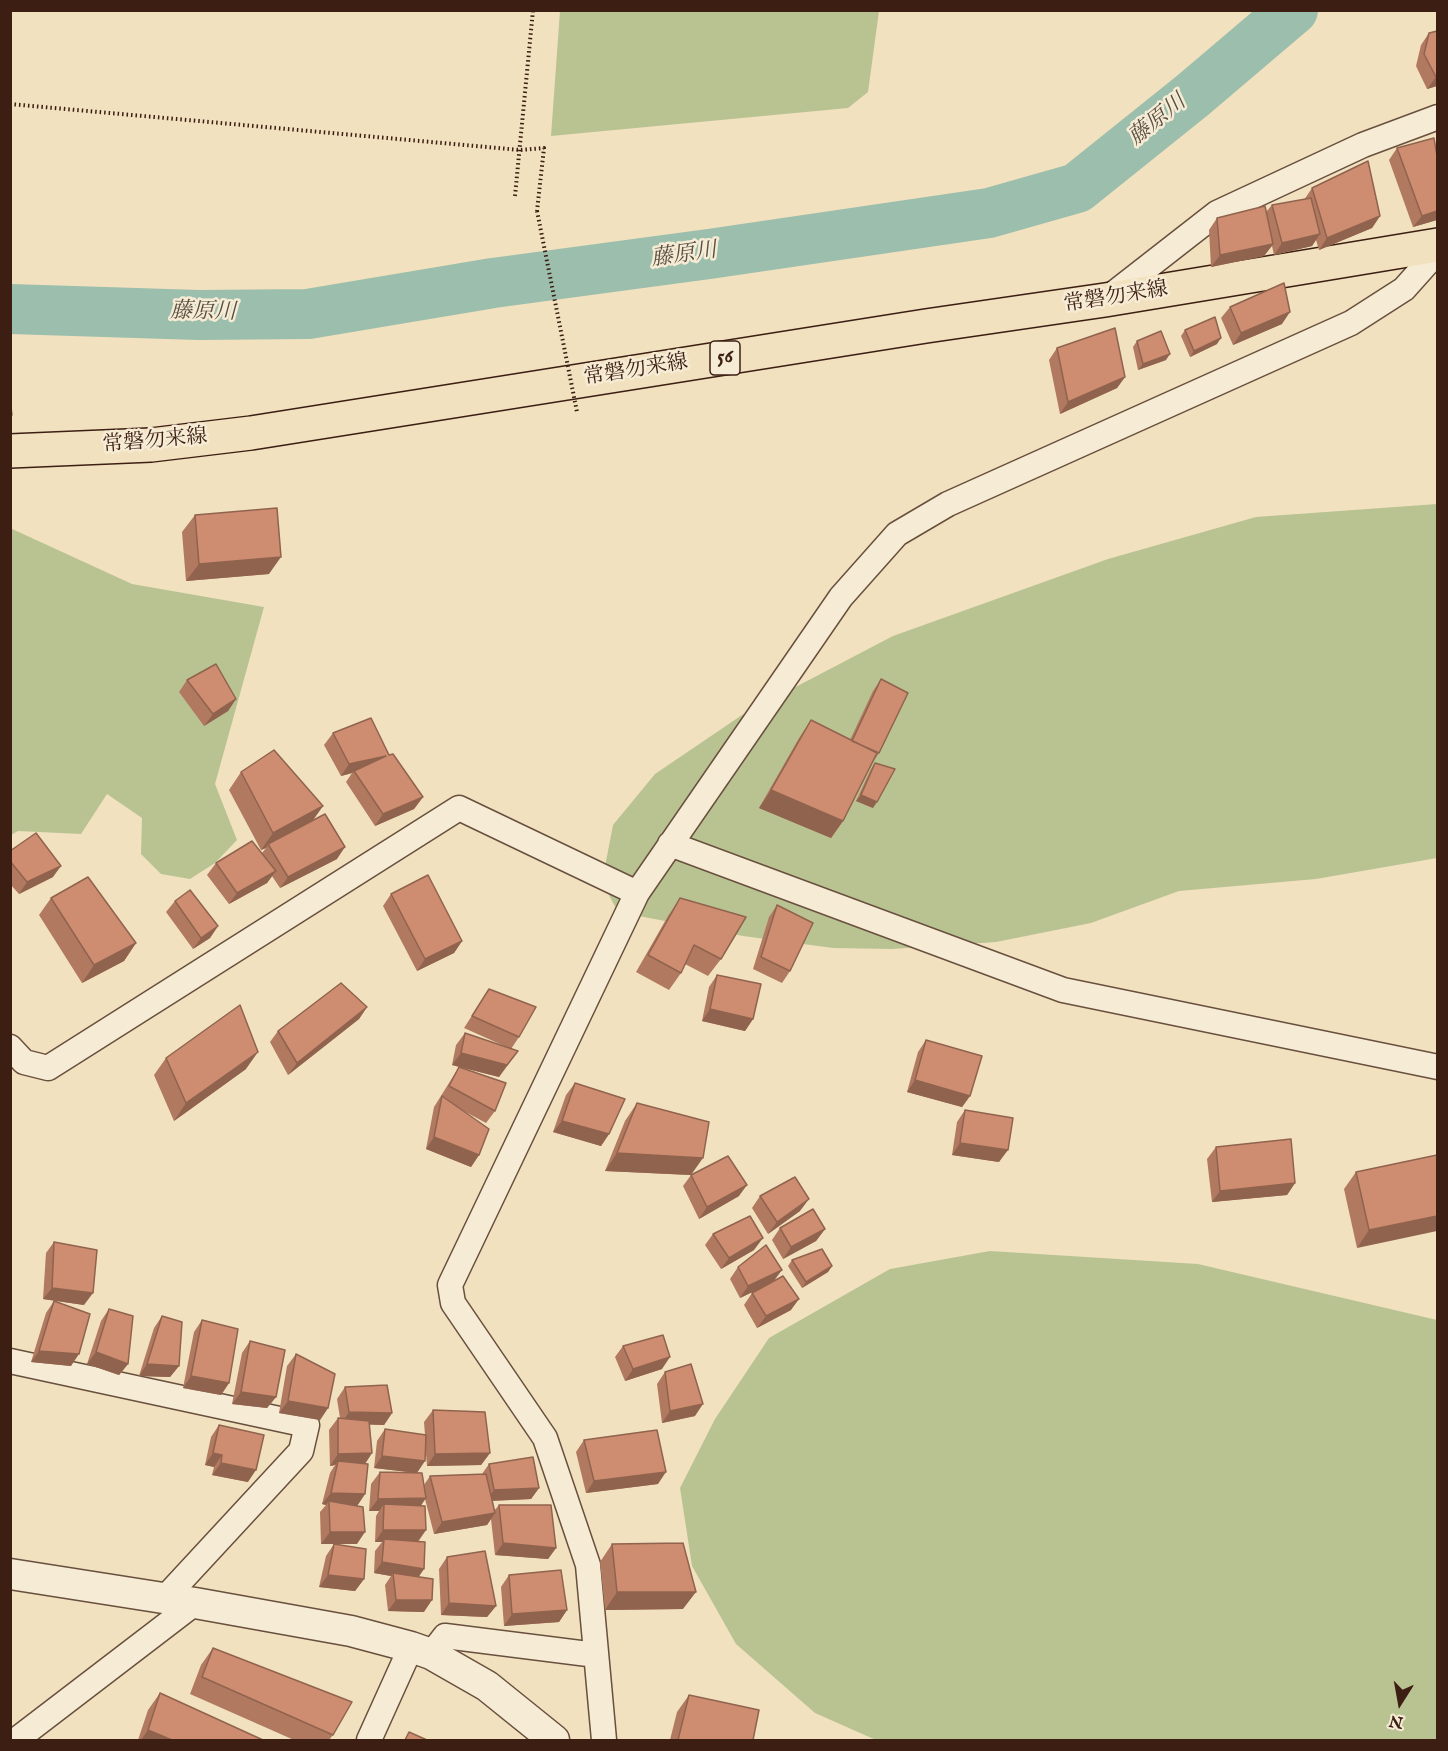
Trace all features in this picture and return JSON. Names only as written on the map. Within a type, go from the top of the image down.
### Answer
[{"type":"main road","name":"常磐勿来線","points":[[10,451],[151,445],[251,433],[1105,300],[1437,245]]},
{"type":"street","points":[[1105,300],[1217,213],[1364,145],[1437,117]]},
{"type":"street","points":[[604,1740],[588,1565],[545,1438],[453,1303],[450,1285],[638,893],[841,597],[897,534],[948,504],[1351,323],[1404,289],[1437,251]]},
{"type":"street","points":[[10,1047],[24,1062],[48,1068],[459,808],[638,893]]},
{"type":"street","points":[[670,844],[1063,990],[1437,1067]]},
{"type":"street","points":[[10,1361],[307,1425],[301,1451],[164,1599]]},
{"type":"street","points":[[10,1574],[195,1603],[351,1631],[421,1650],[487,1686],[554,1740]]},
{"type":"street","points":[[16,1740],[195,1603]]},
{"type":"street","points":[[369,1740],[421,1650],[445,1636],[596,1655]]},
{"type":"path","points":[[515,196],[533,10]]},
{"type":"path","points":[[10,104],[520,150],[544,148],[537,211],[577,412]]},
{"type":"green space","points":[[560,10],[879,11],[868,92],[848,108],[551,136]]},
{"type":"green space","points":[[1437,504],[1437,858],[1316,879],[1179,891],[1091,923],[996,942],[892,949],[833,948],[743,936],[618,912],[602,882],[613,825],[655,774],[742,715],[893,636],[1108,559],[1256,517]]},
{"type":"green space","points":[[10,528],[132,584],[264,607],[215,784],[237,840],[215,863],[190,879],[161,874],[141,854],[142,818],[107,794],[81,834],[18,831],[11,835]]},
{"type":"green space","points":[[990,1251],[1198,1264],[1437,1320],[1437,1740],[876,1740],[815,1713],[736,1644],[692,1566],[680,1488],[715,1419],[769,1338],[890,1269]]},
{"type":"building","points":[[1437,31],[1436,77],[1424,54],[1429,33]]},
{"type":"building","points":[[1434,138],[1437,156],[1437,211],[1422,216],[1397,148]]},
{"type":"building","points":[[1368,161],[1380,216],[1327,238],[1312,188]]},
{"type":"building","points":[[1311,198],[1320,234],[1282,243],[1272,205]]},
{"type":"building","points":[[1265,206],[1273,244],[1220,255],[1217,218]]},
{"type":"building","points":[[1284,283],[1290,312],[1241,333],[1230,307]]},
{"type":"building","points":[[1215,317],[1221,338],[1194,351],[1185,330]]},
{"type":"building","points":[[1115,328],[1125,377],[1068,402],[1057,348]]},
{"type":"building","points":[[1161,331],[1170,354],[1143,364],[1137,341]]},
{"type":"building","points":[[277,508],[281,557],[199,564],[195,515]]},
{"type":"building","points":[[216,664],[236,699],[213,714],[187,680]]},
{"type":"building","points":[[881,679],[908,693],[879,753],[852,741]]},
{"type":"building","points":[[371,718],[389,755],[393,754],[423,797],[383,814],[354,771],[386,756],[349,764],[333,733]]},
{"type":"building","points":[[811,720],[877,753],[843,821],[771,790]]},
{"type":"building","points":[[274,750],[323,806],[273,833],[241,772]]},
{"type":"building","points":[[875,763],[895,769],[877,802],[861,795]]},
{"type":"building","points":[[325,814],[345,847],[288,877],[268,844]]},
{"type":"building","points":[[36,833],[61,866],[27,882],[10,861],[10,851]]},
{"type":"building","points":[[252,841],[276,871],[237,893],[216,863]]},
{"type":"building","points":[[428,875],[462,941],[425,959],[391,894]]},
{"type":"building","points":[[88,877],[136,943],[94,965],[51,898]]},
{"type":"building","points":[[190,890],[218,926],[201,938],[175,901]]},
{"type":"building","points":[[680,898],[746,917],[721,959],[694,945],[681,973],[648,955]]},
{"type":"building","points":[[777,905],[813,923],[790,971],[761,957]]},
{"type":"building","points":[[717,975],[761,984],[753,1019],[710,1009]]},
{"type":"building","points":[[341,983],[367,1007],[297,1063],[278,1031]]},
{"type":"building","points":[[489,989],[536,1007],[519,1037],[472,1016]]},
{"type":"building","points":[[240,1005],[258,1052],[186,1103],[166,1058]]},
{"type":"building","points":[[465,1033],[518,1051],[507,1065],[461,1053]]},
{"type":"building","points":[[926,1040],[982,1056],[970,1096],[915,1080]]},
{"type":"building","points":[[459,1067],[506,1083],[495,1111],[449,1086]]},
{"type":"building","points":[[575,1083],[625,1099],[609,1134],[562,1121]]},
{"type":"building","points":[[442,1096],[489,1129],[479,1155],[434,1137]]},
{"type":"building","points":[[637,1103],[709,1122],[703,1158],[617,1153]]},
{"type":"building","points":[[965,1110],[1013,1118],[1008,1150],[960,1143]]},
{"type":"building","points":[[1291,1139],[1295,1183],[1220,1191],[1216,1147]]},
{"type":"building","points":[[1437,1155],[1437,1216],[1369,1230],[1356,1172]]},
{"type":"building","points":[[728,1156],[747,1185],[707,1207],[691,1175]]},
{"type":"building","points":[[795,1177],[809,1199],[777,1222],[760,1196]]},
{"type":"building","points":[[813,1209],[825,1229],[791,1247],[780,1228]]},
{"type":"building","points":[[750,1216],[763,1238],[729,1258],[713,1234]]},
{"type":"building","points":[[54,1242],[97,1250],[93,1293],[52,1288]]},
{"type":"building","points":[[766,1245],[782,1270],[748,1286],[738,1267]]},
{"type":"building","points":[[822,1249],[832,1266],[806,1282],[792,1260]]},
{"type":"building","points":[[783,1276],[799,1299],[766,1316],[752,1293]]},
{"type":"building","points":[[54,1301],[90,1314],[79,1354],[39,1351]]},
{"type":"building","points":[[109,1309],[133,1316],[128,1364],[96,1352]]},
{"type":"building","points":[[162,1316],[182,1322],[179,1366],[147,1364]]},
{"type":"building","points":[[202,1320],[238,1329],[229,1383],[191,1376]]},
{"type":"building","points":[[663,1335],[670,1357],[633,1369],[623,1346]]},
{"type":"building","points":[[250,1341],[285,1350],[276,1397],[241,1392]]},
{"type":"building","points":[[296,1354],[335,1374],[328,1408],[288,1401]]},
{"type":"building","points":[[691,1364],[703,1404],[670,1411],[665,1372]]},
{"type":"building","points":[[387,1385],[392,1413],[349,1412],[345,1387]]},
{"type":"building","points":[[433,1410],[485,1412],[490,1453],[435,1454]]},
{"type":"building","points":[[338,1418],[369,1421],[372,1453],[338,1454]]},
{"type":"building","points":[[219,1425],[264,1435],[256,1470],[221,1463],[222,1455],[213,1453]]},
{"type":"building","points":[[385,1429],[426,1435],[425,1461],[382,1456]]},
{"type":"building","points":[[657,1430],[666,1472],[594,1481],[584,1440]]},
{"type":"building","points":[[533,1457],[539,1488],[494,1490],[489,1464]]},
{"type":"building","points":[[338,1461],[368,1464],[365,1494],[331,1493]]},
{"type":"building","points":[[380,1472],[422,1473],[426,1498],[378,1499]]},
{"type":"building","points":[[486,1474],[495,1513],[442,1522],[430,1476]]},
{"type":"building","points":[[329,1501],[363,1507],[365,1532],[330,1532]]},
{"type":"building","points":[[384,1504],[425,1506],[426,1530],[383,1530]]},
{"type":"building","points":[[499,1505],[551,1505],[556,1548],[503,1543]]},
{"type":"building","points":[[384,1539],[425,1542],[424,1569],[382,1562]]},
{"type":"building","points":[[683,1543],[696,1592],[617,1592],[612,1544]]},
{"type":"building","points":[[334,1544],[366,1549],[364,1579],[328,1575]]},
{"type":"building","points":[[485,1551],[496,1606],[449,1603],[447,1557]]},
{"type":"building","points":[[561,1570],[567,1610],[512,1614],[509,1575]]},
{"type":"building","points":[[393,1573],[433,1579],[432,1600],[396,1600]]},
{"type":"building","points":[[213,1648],[352,1702],[333,1735],[202,1677]]},
{"type":"building","points":[[160,1693],[263,1740],[172,1740],[148,1730]]},
{"type":"building","points":[[689,1695],[759,1710],[753,1740],[678,1740]]},
{"type":"building","points":[[409,1732],[427,1740],[405,1740]]},
{"type":"waterway","name":"藤原川","points":[[10,309],[199,315],[308,314],[493,283],[989,213],[1077,188],[1193,95],[1293,10]]}]
